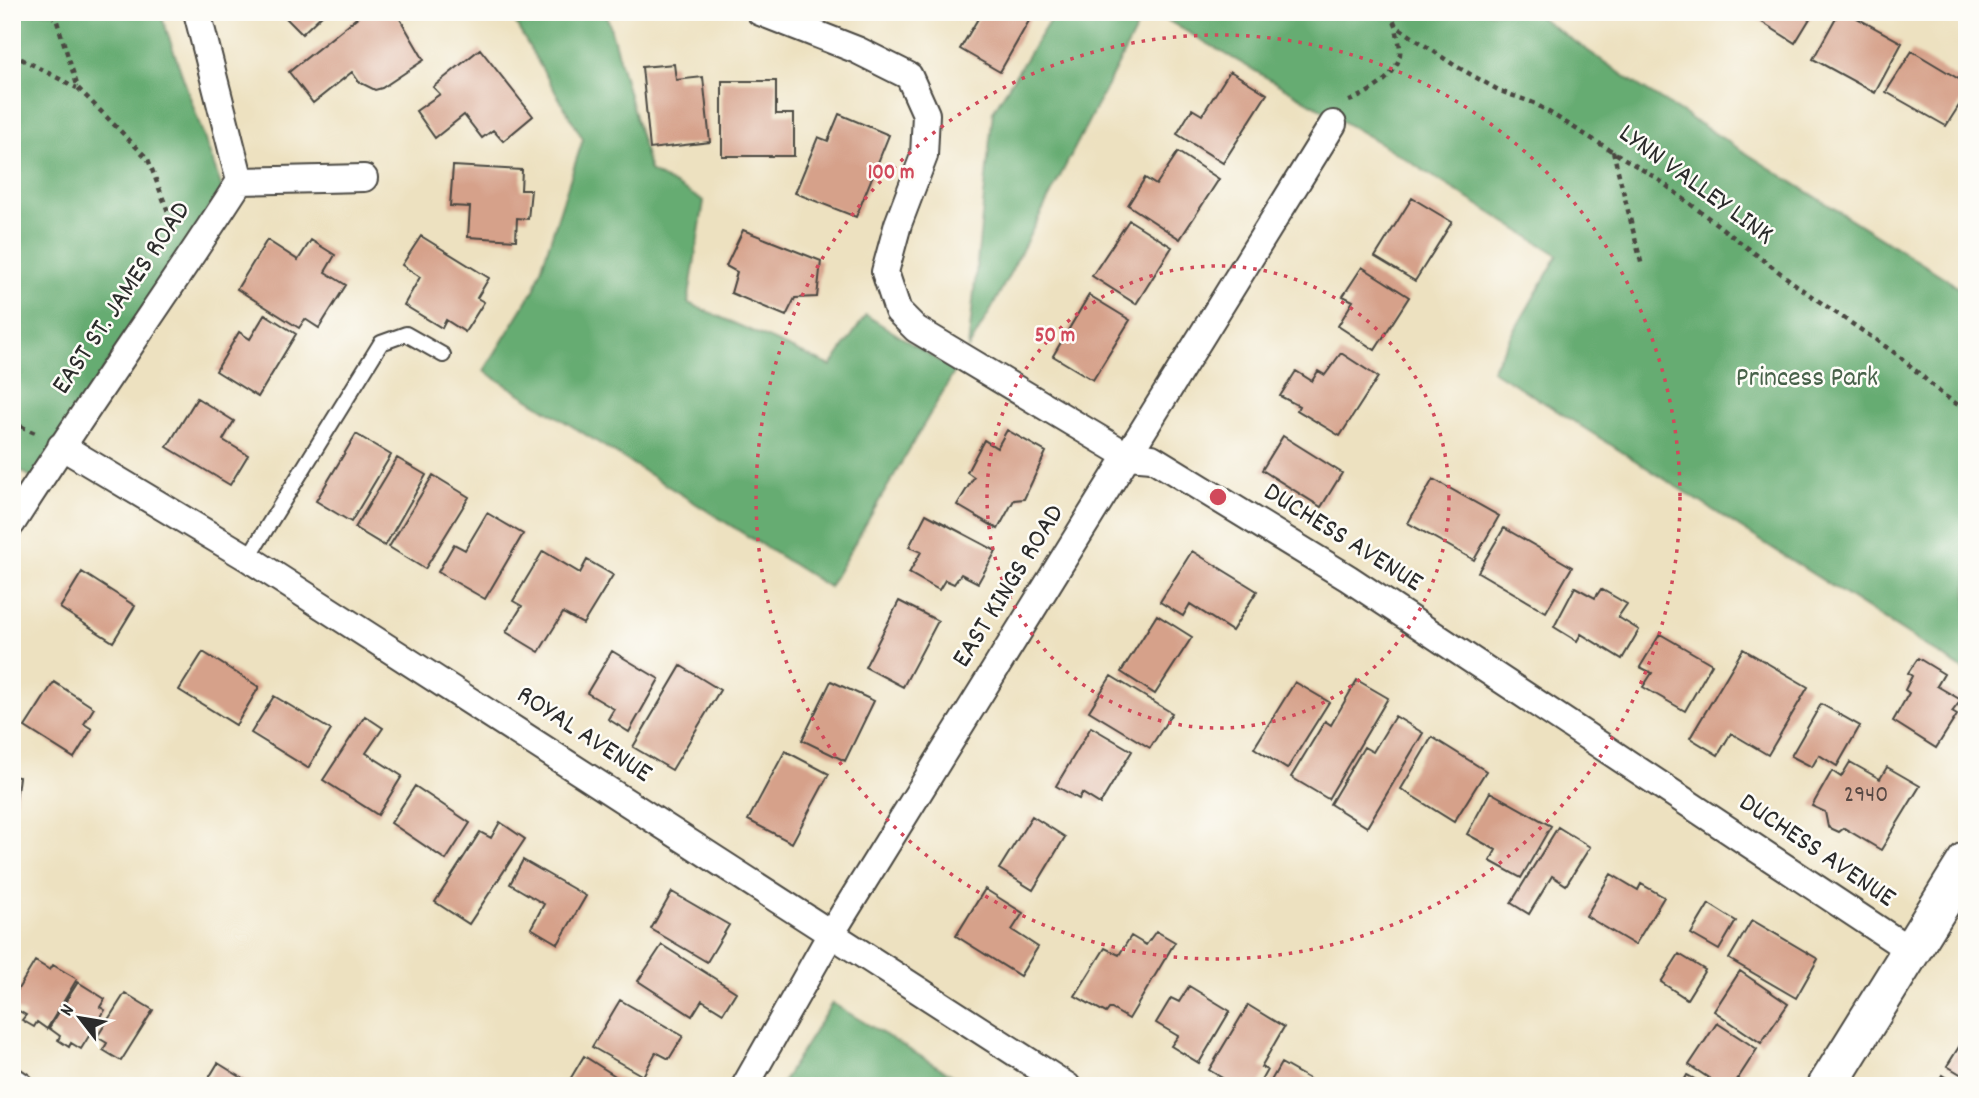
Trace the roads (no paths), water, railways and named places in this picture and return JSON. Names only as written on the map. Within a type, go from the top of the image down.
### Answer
[{"type":"main road","points":[[1827,1086],[1967,861]]},
{"type":"street","points":[[197,12],[240,181],[364,178]]},
{"type":"street","name":"DUCHESS AVENUE","points":[[760,12],[856,50],[909,76],[926,114],[924,156],[898,224],[885,272],[898,311],[916,329],[1128,456],[1152,458],[1348,578],[1911,951]]},
{"type":"street","name":"EAST KINGS ROAD","points":[[745,1086],[831,934],[1333,124]]},
{"type":"street","name":"EAST ST. JAMES ROAD","points":[[12,523],[240,181]]},
{"type":"street","name":"ROYAL AVENUE","points":[[61,446],[248,558],[1067,1086]]},
{"type":"street","points":[[12,1080],[21,1086]]},
{"type":"lane","points":[[248,558],[381,343],[406,334],[443,355]]},
{"type":"park label","name":"Princess Park","points":[[1807,380]]}]
